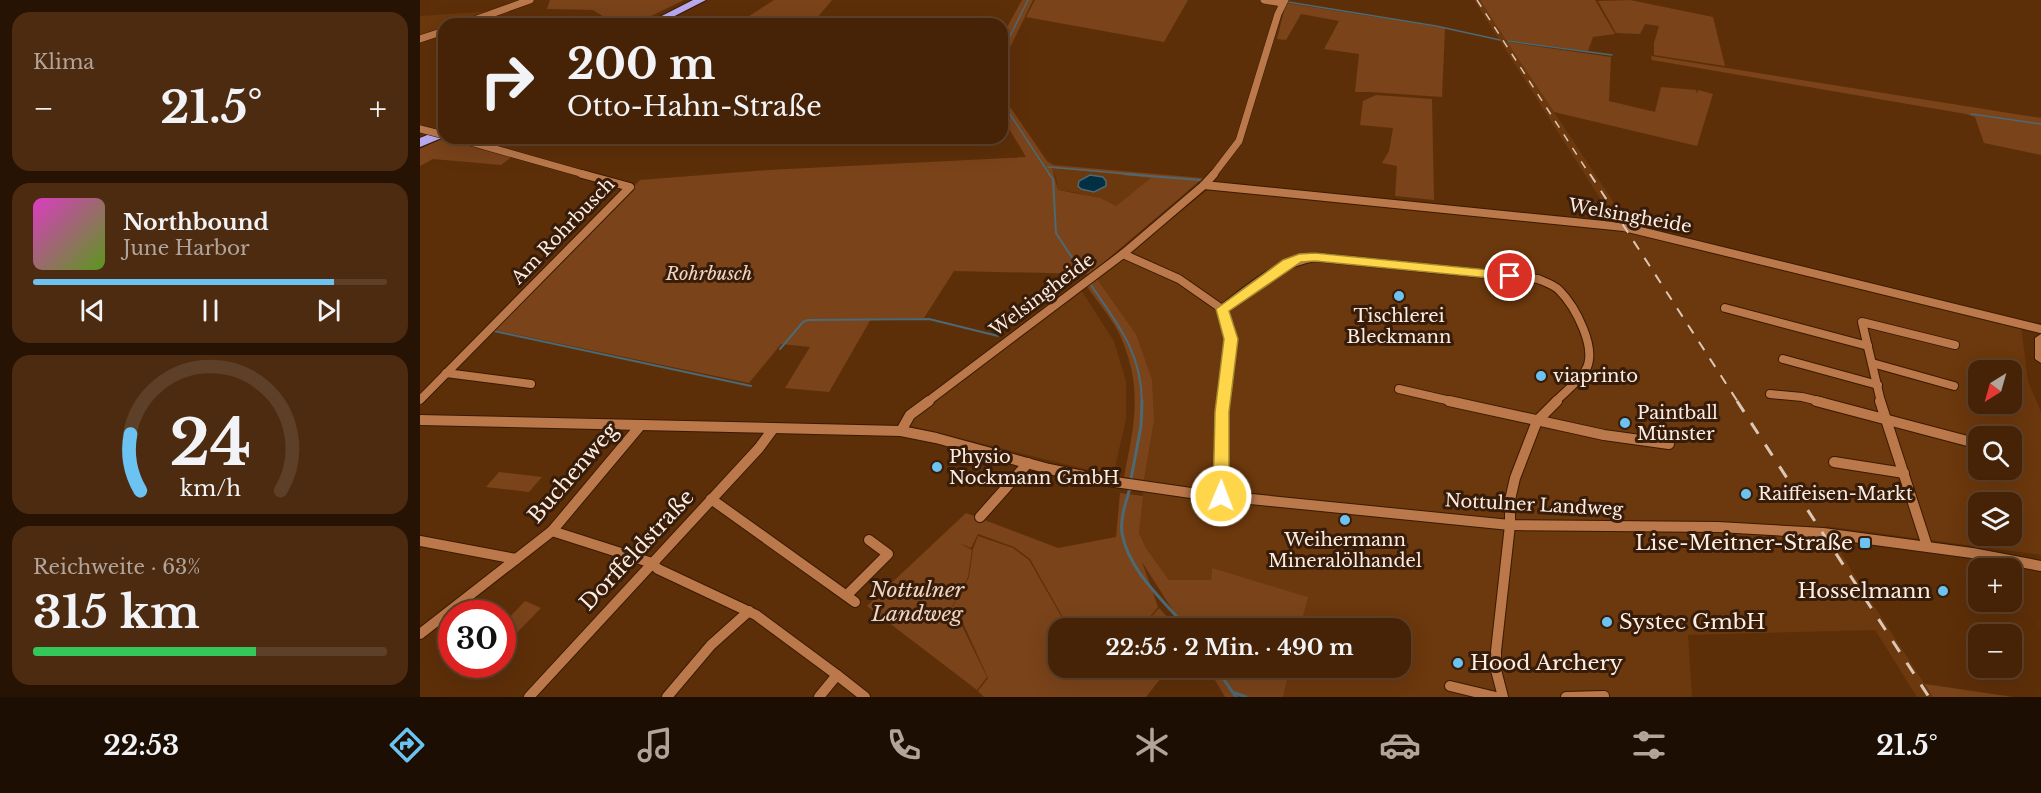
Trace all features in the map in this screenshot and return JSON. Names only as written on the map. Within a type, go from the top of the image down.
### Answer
[{"type":"highway","points":[[664,18],[701,0]]},
{"type":"highway","points":[[676,18],[713,0]]},
{"type":"highway","points":[[420,135],[438,126]]},
{"type":"highway","points":[[420,145],[438,137]]},
{"type":"main road","points":[[2041,338],[2041,359]]},
{"type":"street","points":[[480,18],[530,0]]},
{"type":"street","points":[[1264,0],[1284,2]]},
{"type":"street","name":"Welsingheide","points":[[901,431],[910,415],[1123,254],[1204,185],[1223,164],[1239,141],[1284,2]]},
{"type":"street","points":[[420,39],[438,33]]},
{"type":"street","points":[[420,129],[438,133]]},
{"type":"street","name":"Am Rohrbusch","points":[[420,400],[630,187],[478,144]]},
{"type":"street","name":"Welsingheide","points":[[1204,185],[1624,227],[2041,329]]},
{"type":"street","points":[[1123,254],[1179,279],[1222,309],[1231,339],[1222,412],[1221,496]]},
{"type":"street","points":[[1222,309],[1287,263],[1299,258],[1315,257],[1538,279],[1557,288],[1567,300],[1589,342],[1590,358],[1585,371],[1537,421],[1515,478],[1510,500],[1510,525],[1496,651],[1496,670],[1503,697]]},
{"type":"street","points":[[1725,308],[1868,346]]},
{"type":"street","points":[[1927,546],[1884,417],[1862,322],[1955,345]]},
{"type":"street","points":[[1783,359],[1878,385]]},
{"type":"street","points":[[1872,363],[1954,386]]},
{"type":"street","points":[[446,373],[531,384]]},
{"type":"street","points":[[1399,389],[1604,435],[1669,444]]},
{"type":"street","points":[[1770,394],[1802,397],[1968,441]]},
{"type":"street","name":"Nottulner Landweg","points":[[420,420],[901,431],[1122,484],[1221,496],[1510,525],[1774,529],[1927,546],[2041,566]]},
{"type":"street","name":"Buchenweg","points":[[420,634],[552,531],[640,426]]},
{"type":"street","name":"Dorffeldstraße","points":[[529,697],[767,439],[773,429]]},
{"type":"street","points":[[1834,462],[1904,473]]},
{"type":"street","points":[[980,518],[1028,463]]},
{"type":"street","points":[[711,499],[851,598],[888,554],[869,540]]},
{"type":"street","points":[[552,531],[652,563],[658,569],[749,611],[865,697]]},
{"type":"street","points":[[420,541],[516,559]]},
{"type":"street","points":[[667,697],[711,645],[749,611]]},
{"type":"street","points":[[819,697],[837,675]]},
{"type":"street","points":[[1450,686],[1496,697]]},
{"type":"street","points":[[1566,697],[1604,696]]},
{"type":"shaded area","points":[[1474,0],[1480,0],[1628,224],[1617,225]]},
{"type":"shaded area","points":[[495,11],[476,18],[438,18],[438,32],[420,38],[420,16]]},
{"type":"shaded area","points":[[1051,168],[1152,178],[1116,206],[1078,193],[1058,190],[1056,177]]},
{"type":"shaded area","points":[[1210,188],[1620,229],[2021,326],[2028,381],[2041,412],[2041,555],[1974,546],[2022,546],[2022,492],[1968,492],[1968,545],[1825,526],[1933,697],[1917,697],[1875,630],[1688,635],[1692,697],[1283,697],[1288,678],[1411,678],[1411,618],[1302,618],[1307,597],[1212,569],[1211,580],[1169,580],[1146,548],[1139,533],[1144,480],[1154,421],[1136,334],[1097,279]]},
{"type":"shaded area","points":[[1081,290],[1114,341],[1126,381],[1126,419],[1113,476],[903,424]]},
{"type":"green space","points":[[550,0],[684,0],[647,18],[606,18],[593,10],[547,9]]},
{"type":"green space","points":[[774,0],[832,0],[817,18],[749,16]]},
{"type":"green space","points":[[1022,0],[1033,0],[1008,52],[1008,25]]},
{"type":"green space","points":[[1035,0],[1188,0],[1164,42],[1026,17]]},
{"type":"green space","points":[[1480,0],[1595,0],[1615,34],[1593,37],[1588,51],[1506,40]]},
{"type":"green space","points":[[1630,0],[1713,17],[1725,66],[1654,55],[1654,43],[1659,26],[1645,24],[1640,34],[1616,33],[1598,1]]},
{"type":"green space","points":[[1286,3],[1445,28],[1442,97],[1355,92],[1359,54],[1324,49],[1339,21],[1301,14],[1286,40],[1277,39]]},
{"type":"green space","points":[[1507,42],[1611,57],[1609,101],[1655,112],[1661,87],[1696,90],[1697,94],[1698,90],[1713,94],[1697,146],[1554,112]]},
{"type":"green space","points":[[1651,56],[2041,118],[2041,155],[1984,143],[1975,117],[1966,114],[1652,60]]},
{"type":"green space","points":[[1376,95],[1432,99],[1434,200],[1395,196],[1397,166],[1382,163],[1389,151],[1393,128],[1360,125],[1363,101]]},
{"type":"green space","name":"Rohrbusch","points":[[1008,104],[1047,161],[1053,165],[1203,178],[1090,274],[954,271],[924,318],[871,319],[829,392],[785,388],[810,347],[781,344],[749,383],[495,330],[640,180],[768,170],[1026,157],[1008,127]],"holes":[[[1052,168],[1151,178],[1116,206],[1100,198],[1058,190]]]},
{"type":"green space","points":[[438,140],[438,144],[466,144],[513,156],[501,165],[433,159],[420,166],[420,149]]},
{"type":"green space","points":[[1097,279],[1136,334],[1152,380],[1154,421],[1144,480],[1124,477],[1135,408],[1133,375],[1119,333],[1086,285]]},
{"type":"green space","points":[[499,472],[542,477],[529,492],[486,487]]},
{"type":"green space","points":[[1120,493],[1143,496],[1139,533],[1146,548],[1169,580],[1211,580],[1212,568],[1308,597],[1303,618],[1178,618],[1142,562],[1158,607],[1149,618],[1063,618],[1030,559],[1014,547],[978,534],[971,548],[959,543],[972,550],[968,577],[948,614],[961,624],[987,677],[977,690],[867,606],[966,513],[1058,548],[1116,537]]},
{"type":"green space","points":[[978,536],[1013,548],[1029,560],[1062,618],[1048,618],[1048,678],[1161,678],[1146,697],[984,697],[978,691],[988,678],[963,623],[949,613],[969,577],[973,549]]},
{"type":"green space","points":[[525,601],[541,608],[516,634],[516,610]]},
{"type":"green space","points":[[1159,608],[1168,618],[1150,618]]},
{"type":"green space","points":[[1214,678],[1288,678],[1283,697],[1225,697]]},
{"type":"green space","points":[[1925,684],[2013,697],[1933,697]]},
{"type":"water","points":[[1090,175],[1103,177],[1106,186],[1094,192],[1081,189],[1078,186],[1079,181]]},
{"type":"waterway","points":[[1008,40],[1028,0]]},
{"type":"waterway","points":[[1288,2],[1436,26],[1500,40]]},
{"type":"waterway","points":[[1508,41],[1612,55]]},
{"type":"waterway","points":[[1008,111],[1050,175]]},
{"type":"waterway","points":[[1971,114],[2041,124]]},
{"type":"waterway","points":[[1048,167],[1142,175]]},
{"type":"waterway","points":[[1049,174],[1053,179],[1056,233],[1082,273]]},
{"type":"waterway","points":[[1124,174],[1200,180]]},
{"type":"waterway","points":[[1091,285],[1119,326],[1133,353],[1141,384],[1142,402]]},
{"type":"waterway","points":[[780,349],[803,322],[808,320],[929,319],[998,336]]},
{"type":"waterway","points":[[494,331],[751,386]]},
{"type":"waterway","points":[[1131,479],[1141,426],[1142,402]]},
{"type":"waterway","points":[[1130,488],[1122,522],[1126,547],[1139,572],[1178,618]]},
{"type":"waterway","points":[[1223,678],[1236,697]]},
{"type":"waterway","points":[[1235,693],[1246,697]]},
{"type":"railway","points":[[1477,0],[1590,175]]},
{"type":"railway","points":[[1590,174],[1738,402]]},
{"type":"railway","points":[[1737,401],[1929,697]]},
{"type":"place","name":"Tischlerei Bleckmann","points":[[1399,296]]},
{"type":"place","name":"viaprinto","points":[[1541,376]]},
{"type":"place","name":"Paintball Münster","points":[[1625,423]]},
{"type":"place","name":"Physio Nockmann GmbH","points":[[937,467]]},
{"type":"place","name":"Raiffeisen-Markt","points":[[1746,494]]},
{"type":"place","name":"Weihermann Mineralölhandel","points":[[1345,520]]},
{"type":"place","name":"Lise-Meitner-Straße","points":[[1865,543]]},
{"type":"place","name":"Hosselmann","points":[[1943,591]]},
{"type":"place","name":"Systec GmbH","points":[[1607,622]]},
{"type":"place","name":"Hood Archery","points":[[1458,663]]},
{"type":"route","points":[[1221,496],[1222,412],[1231,339],[1222,309],[1287,263],[1299,258],[1315,257],[1510,276]]}]
